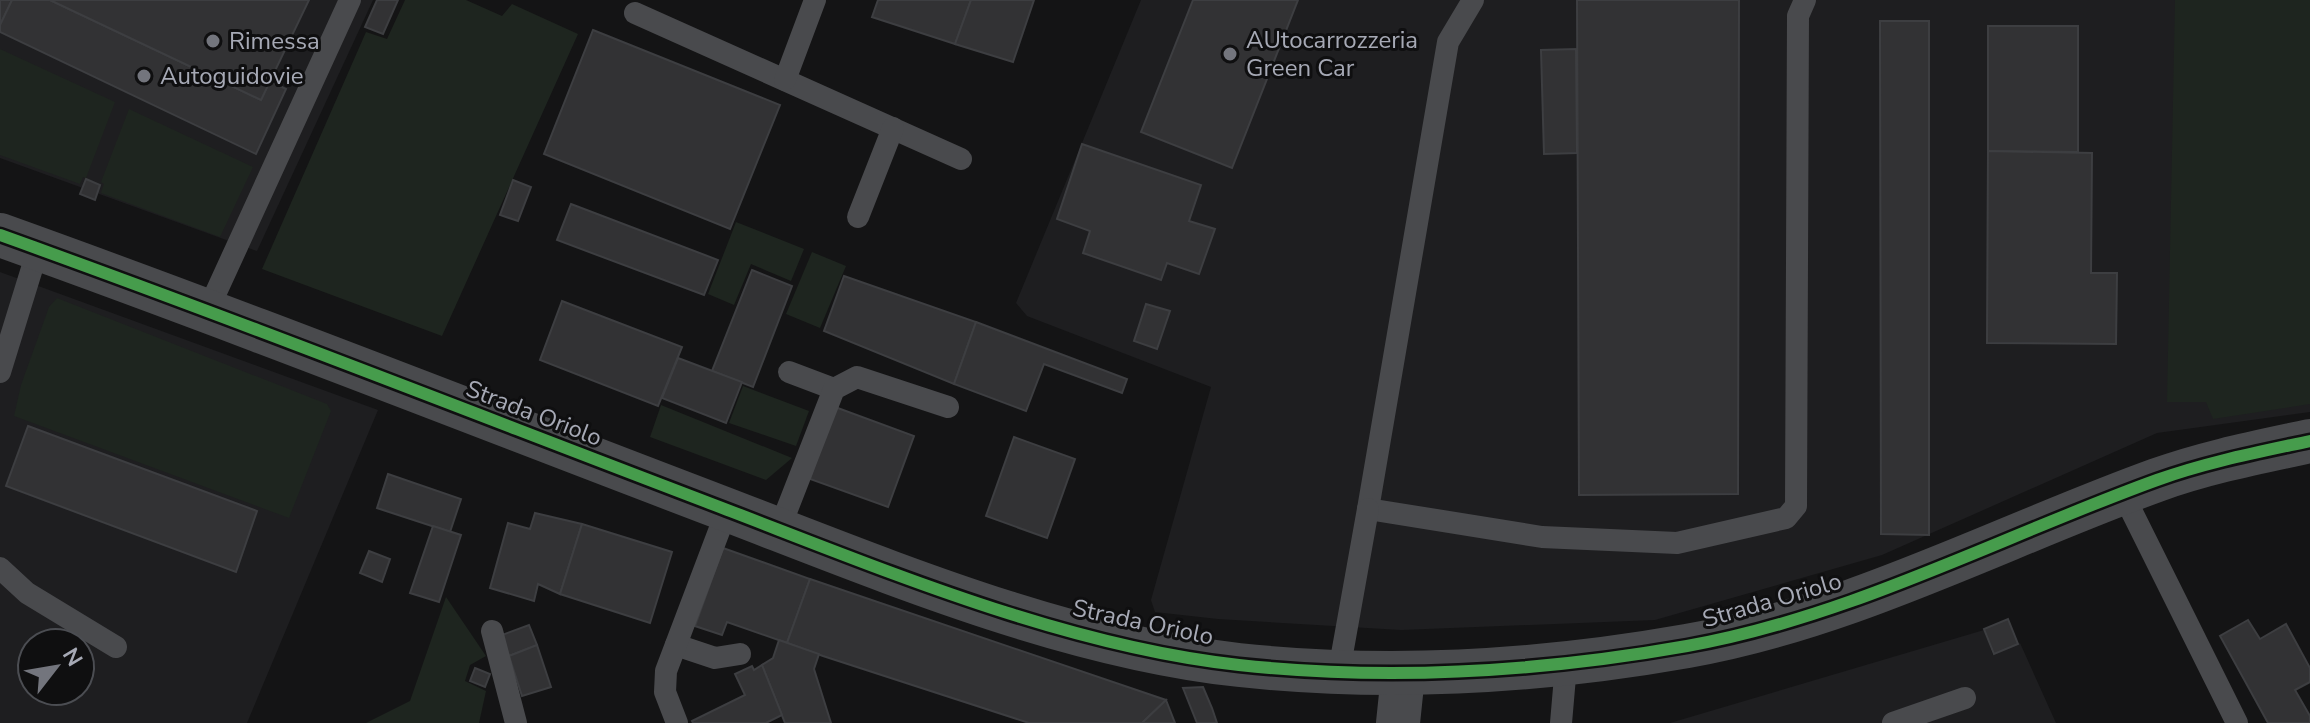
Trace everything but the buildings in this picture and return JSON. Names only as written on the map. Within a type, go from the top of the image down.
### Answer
[{"type":"street","name":"Strada Oriolo","points":[[19,242],[981,604],[1135,648],[1239,665],[1403,675],[1566,665],[1694,645],[1787,621],[1873,593],[2161,479],[2234,457],[2310,441]]},
{"type":"street","points":[[1398,723],[1403,675]]},
{"type":"lane","points":[[207,312],[350,0]]},
{"type":"lane","points":[[785,80],[815,0]]},
{"type":"lane","points":[[1339,671],[1448,42],[1473,0]]},
{"type":"lane","points":[[1368,509],[1542,537],[1677,543],[1786,518],[1796,506],[1798,16],[1805,0]]},
{"type":"lane","points":[[635,13],[961,159]]},
{"type":"lane","points":[[858,217],[893,128]]},
{"type":"lane","points":[[0,372],[19,242]]},
{"type":"lane","points":[[789,372],[834,389]]},
{"type":"lane","points":[[779,530],[834,389],[857,377],[948,407]]},
{"type":"lane","points":[[2123,494],[2237,723]]},
{"type":"lane","points":[[677,723],[665,692],[666,671],[727,510]]},
{"type":"lane","points":[[0,568],[27,593],[116,647]]},
{"type":"lane","points":[[492,631],[516,723]]},
{"type":"lane","points":[[676,645],[715,658],[740,654]]},
{"type":"lane","points":[[1561,723],[1566,665]]},
{"type":"lane","points":[[1893,723],[1965,698]]},
{"type":"shaded area","points":[[0,0],[373,0],[257,251],[0,158]]},
{"type":"shaded area","points":[[405,0],[466,0],[502,16],[512,4],[578,34],[442,336],[262,269],[366,32],[387,39]]},
{"type":"shaded area","points":[[1141,0],[2310,0],[2310,412],[2157,433],[1882,555],[1655,620],[1401,630],[1155,612],[1151,600],[1211,387],[1027,316],[1016,303]]},
{"type":"shaded area","points":[[2175,0],[2310,0],[2310,404],[2213,419],[2206,402],[2167,402]]},
{"type":"shaded area","points":[[0,49],[115,102],[86,178],[83,177],[80,184],[0,155]]},
{"type":"shaded area","points":[[129,109],[253,167],[220,237],[101,193],[104,184],[101,182]]},
{"type":"shaded area","points":[[736,222],[804,249],[791,281],[751,264],[734,305],[708,294]]},
{"type":"shaded area","points":[[812,252],[846,266],[820,328],[786,314]]},
{"type":"shaded area","points":[[0,272],[378,410],[247,723],[0,723]]},
{"type":"shaded area","points":[[57,298],[327,404],[331,411],[289,518],[14,416],[21,385],[49,307]]},
{"type":"shaded area","points":[[743,386],[809,411],[796,446],[729,423]]},
{"type":"shaded area","points":[[661,405],[792,458],[766,480],[650,437]]},
{"type":"shaded area","points":[[446,597],[486,656],[470,665],[465,681],[486,691],[479,723],[366,723],[410,701]]},
{"type":"shaded area","points":[[1984,630],[1993,655],[2020,643],[2056,723],[1670,723]]},
{"type":"cycle path","points":[[0,235],[974,602],[1106,641],[1173,655],[1295,670],[1408,673],[1520,668],[1632,655],[1748,633],[1867,595],[2176,474],[2310,441]]},
{"type":"place","name":"Rimessa","points":[[213,41]]},
{"type":"place","name":"AUtocarrozzeria Green Car","points":[[1230,54]]},
{"type":"place","name":"Autoguidovie","points":[[144,76]]}]
